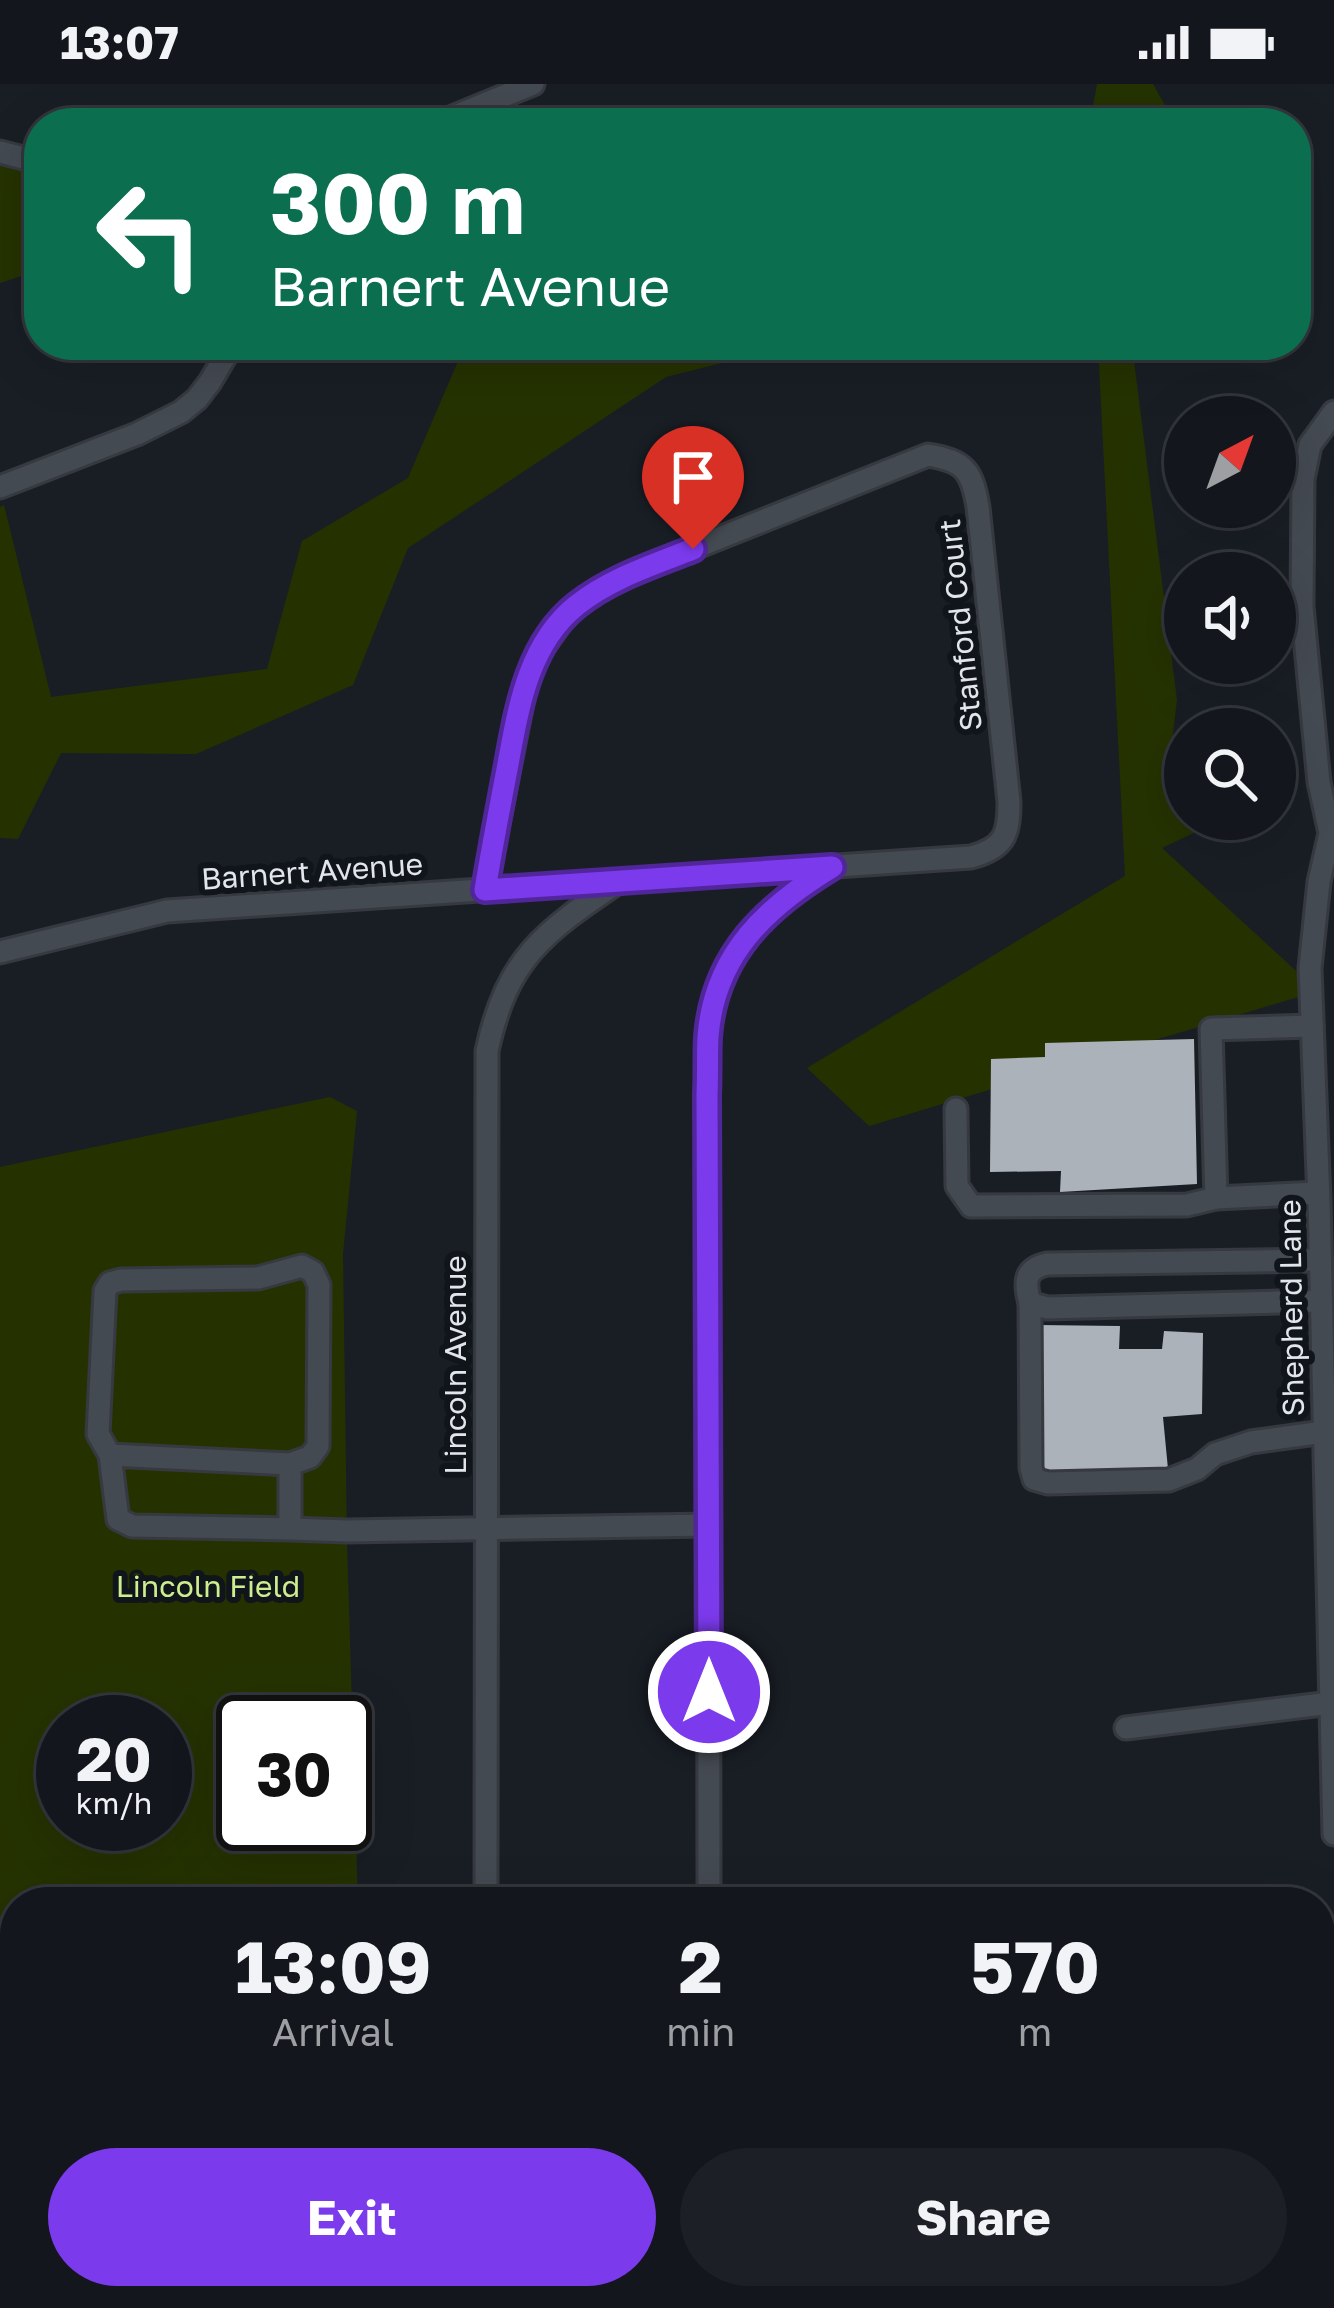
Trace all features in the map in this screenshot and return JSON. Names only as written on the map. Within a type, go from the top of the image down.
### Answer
[{"type":"street","points":[[475,108],[533,84]]},
{"type":"street","points":[[0,488],[181,412],[210,382],[223,360]]},
{"type":"street","name":"Shepherd Lane","points":[[1334,412],[1310,445],[1304,479],[1302,606],[1319,782],[1330,833],[1319,882],[1310,968],[1324,1115],[1318,1192],[1334,1834]]},
{"type":"street","name":"Stanford Court","points":[[485,890],[527,678],[549,638],[576,606],[619,578],[928,455],[962,465],[975,490],[1007,786]]},
{"type":"street","name":"Barnert Avenue","points":[[0,952],[166,911],[971,857],[1002,842],[1009,825],[1007,786]]},
{"type":"street","points":[[710,1887],[707,1075],[712,1009],[727,966],[753,927],[799,887],[832,867]]},
{"type":"street","name":"Lincoln Avenue","points":[[486,1887],[487,1051],[501,1000],[526,955],[564,919],[619,881]]},
{"type":"street","points":[[1313,956],[1334,935]]},
{"type":"street","points":[[1216,1198],[1211,1029],[1312,1025]]},
{"type":"street","points":[[956,1108],[957,1186],[971,1206],[1187,1205],[1216,1198],[1318,1192]]},
{"type":"street","points":[[1320,1260],[1033,1267],[1029,1272],[1031,1468],[1034,1479],[1048,1483],[1169,1480],[1197,1469],[1215,1454],[1251,1442],[1324,1432]]},
{"type":"street","points":[[110,1455],[290,1464],[310,1457],[318,1446],[319,1285],[313,1272],[302,1266],[258,1278],[110,1283],[98,1434],[110,1455],[118,1519],[133,1526],[347,1531],[709,1525]]},
{"type":"street","points":[[1030,1303],[1047,1308],[1321,1301]]},
{"type":"street","points":[[290,1464],[290,1528]]},
{"type":"street","points":[[1126,1727],[1332,1698]]},
{"type":"green space","points":[[1097,84],[1153,84],[1167,108],[1093,108]]},
{"type":"green space","points":[[0,152],[24,159],[24,275],[0,283]]},
{"type":"green space","points":[[458,360],[734,360],[666,377],[408,548],[353,685],[196,754],[61,753],[18,839],[0,838],[0,507],[4,505],[51,697],[267,669],[302,541],[408,478]]},
{"type":"green space","points":[[1099,360],[1134,360],[1164,597],[1164,684],[1175,684],[1177,700],[1176,708],[1164,708],[1164,840],[1179,840],[1162,848],[1318,991],[869,1126],[807,1068],[1125,876]]},
{"type":"green space","name":"Lincoln Field","points":[[330,1097],[357,1111],[343,1254],[352,1695],[216,1695],[216,1851],[356,1851],[358,1887],[0,1887],[0,1167]]},
{"type":"building","points":[[1194,1039],[1197,1184],[1060,1192],[1061,1171],[990,1172],[991,1059],[1045,1057],[1045,1043]]},
{"type":"building","points":[[1038,1325],[1120,1326],[1119,1349],[1162,1349],[1164,1331],[1203,1333],[1202,1414],[1163,1417],[1168,1469],[1038,1471]]},
{"type":"route","points":[[693,549],[619,578],[576,606],[537,656],[520,702],[485,890],[832,867],[799,887],[753,927],[727,966],[712,1009],[707,1094],[709,1692]]}]
